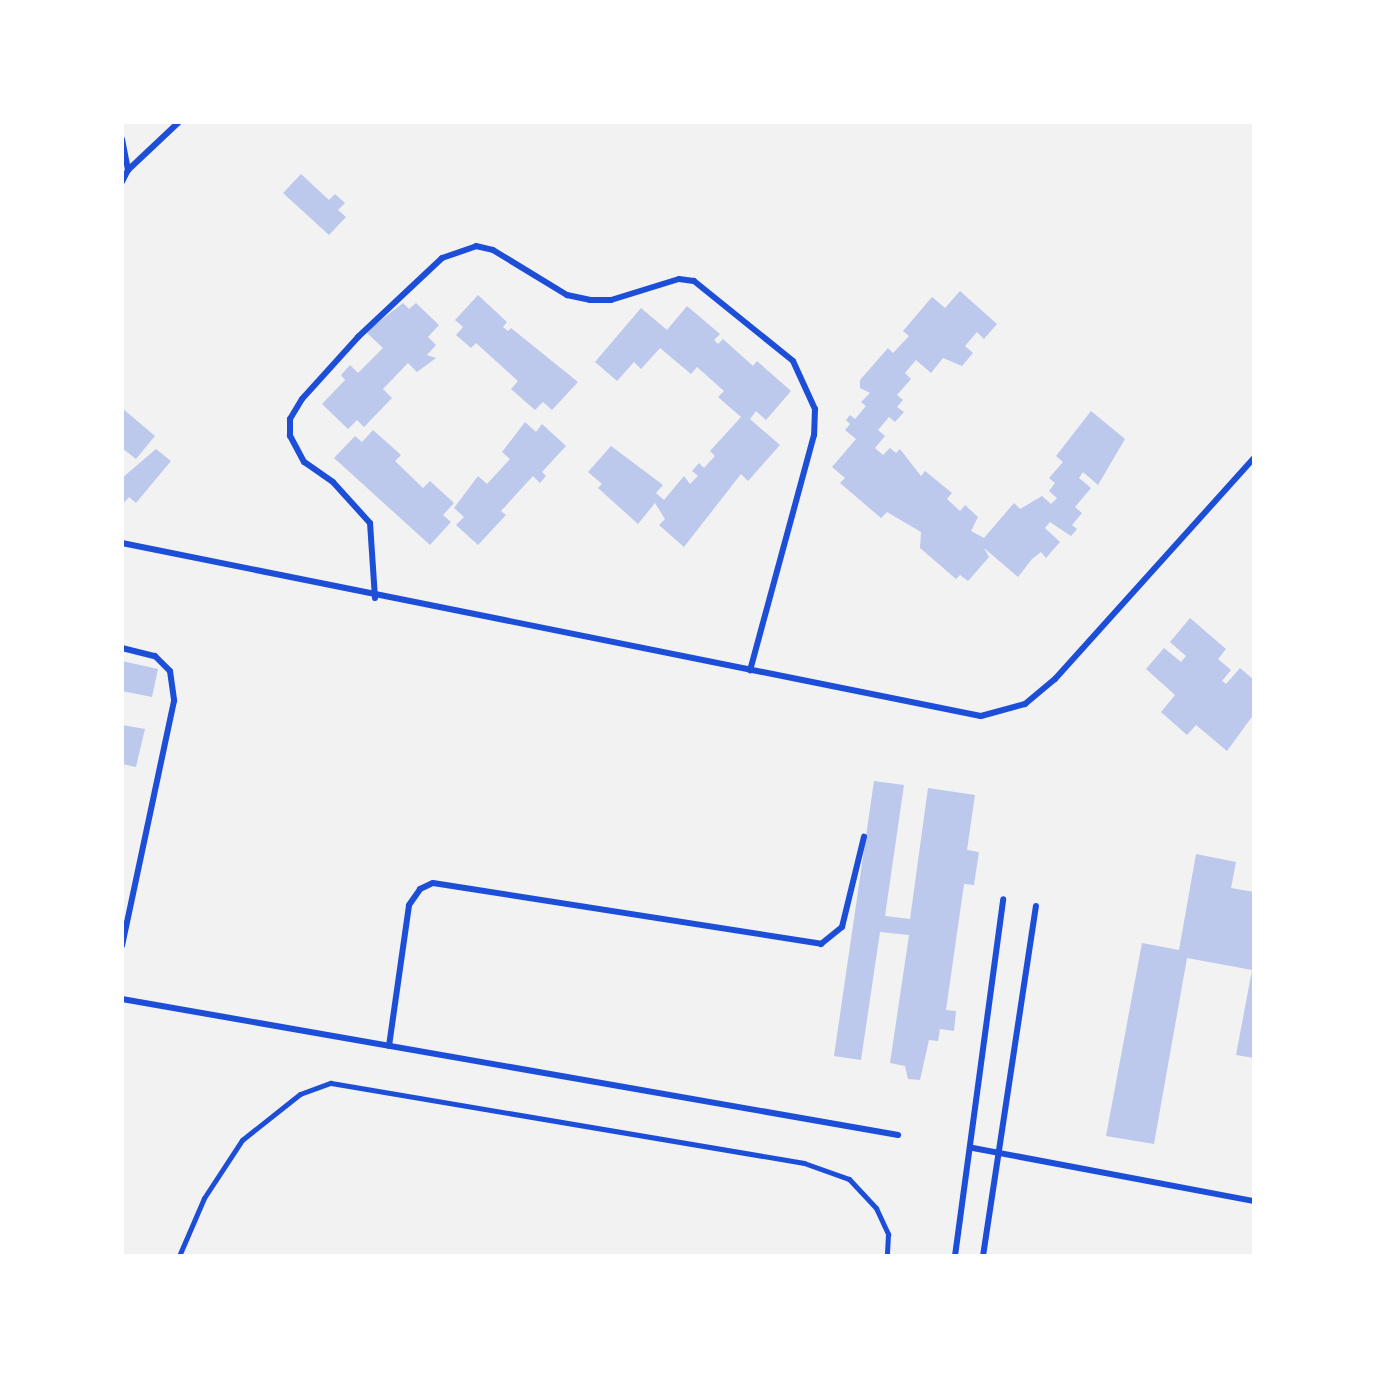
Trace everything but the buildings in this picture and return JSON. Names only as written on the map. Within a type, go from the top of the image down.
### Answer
[{"type":"lane","points":[[122,182],[128,170],[179,122]]},
{"type":"lane","points":[[122,139],[128,170]]},
{"type":"lane","points":[[375,598],[370,523],[343,491],[304,462],[290,436],[290,419],[302,399],[358,337],[442,258],[476,246],[493,250],[567,295],[590,300],[611,300],[679,279],[694,281],[793,361],[815,409],[814,435],[750,670]]},
{"type":"lane","points":[[122,543],[375,598],[981,716],[1003,713],[1025,704],[1055,679],[1254,458]]},
{"type":"lane","points":[[122,648],[155,656],[170,671],[174,701],[122,943]]},
{"type":"lane","points":[[389,1046],[409,905],[420,889],[433,883],[821,944],[842,927],[864,837]]},
{"type":"lane","points":[[955,1256],[973,1148],[1003,899]]},
{"type":"lane","points":[[983,1256],[1036,906]]},
{"type":"lane","points":[[122,999],[898,1135]]},
{"type":"lane","points":[[973,1148],[1254,1201]]},
{"type":"path","points":[[179,1256],[204,1198],[242,1140],[300,1094],[331,1083],[804,1163],[849,1179],[876,1208],[888,1234],[887,1256]]}]
